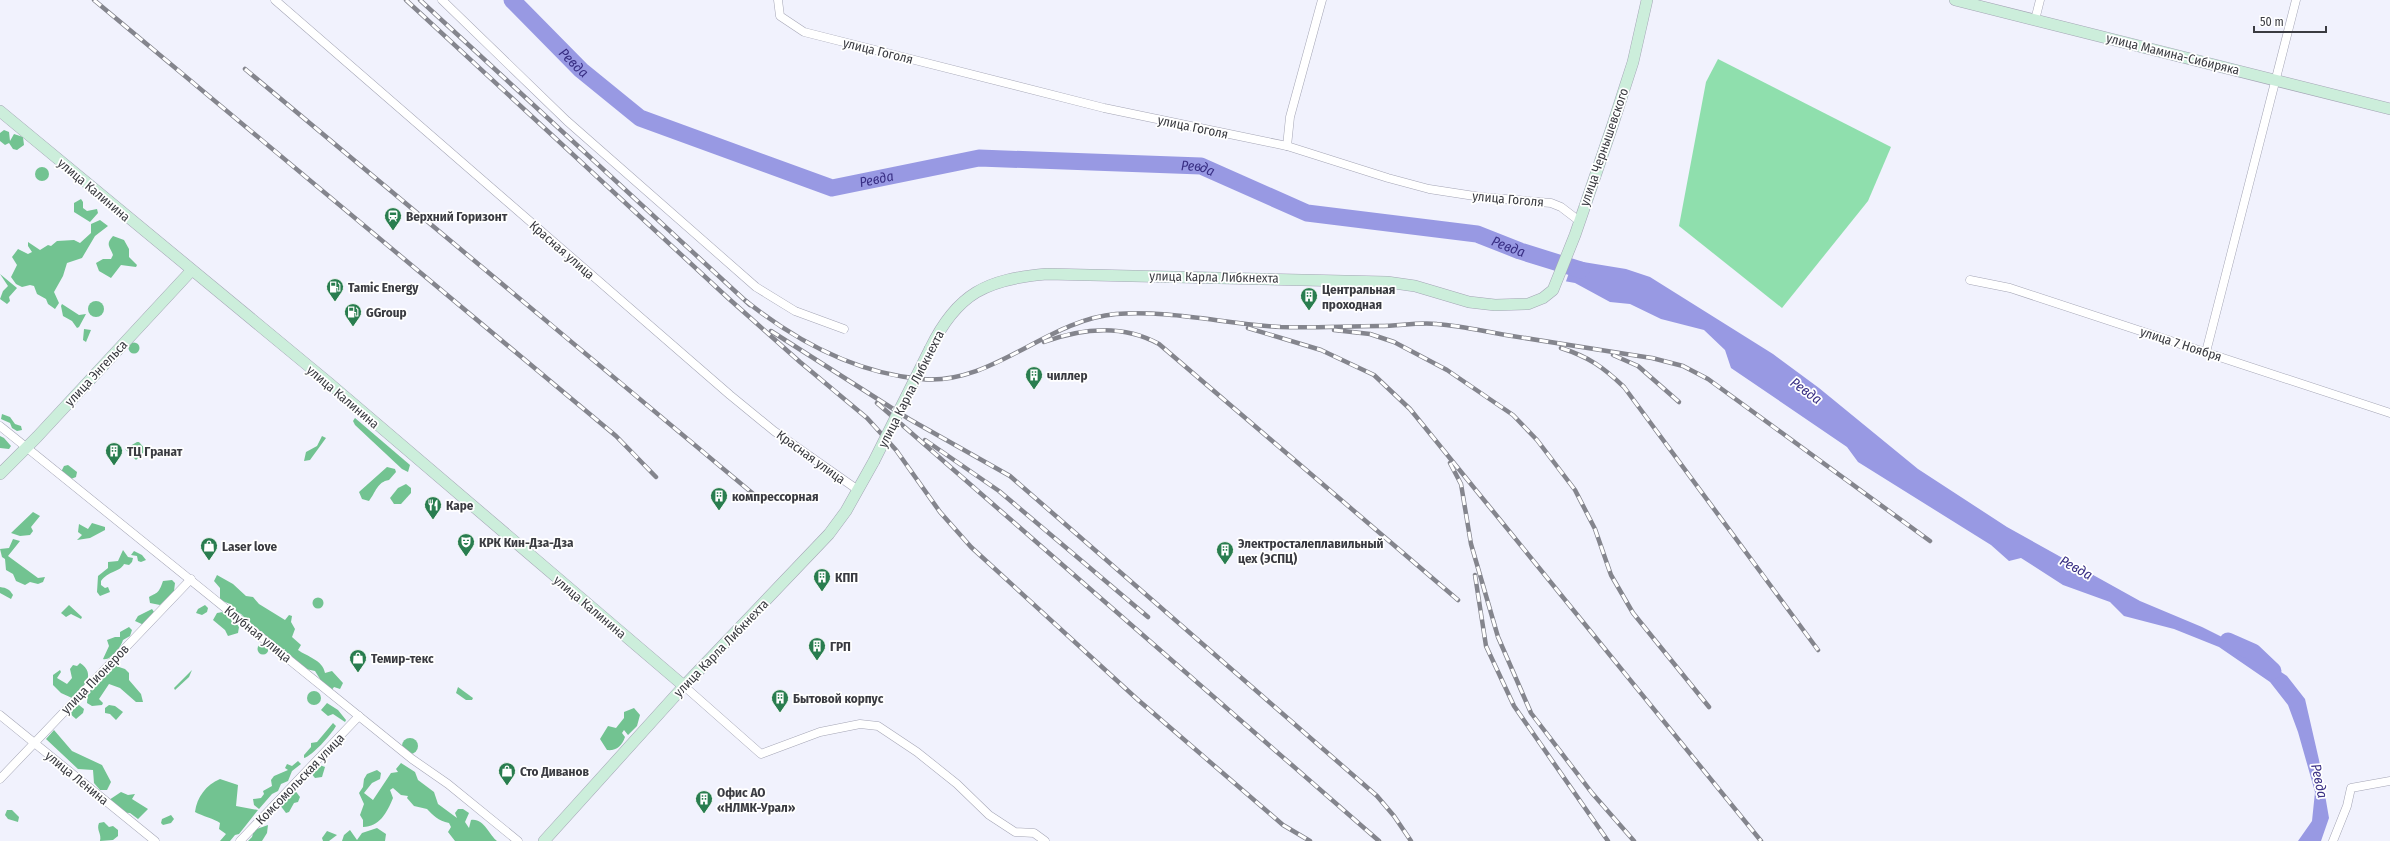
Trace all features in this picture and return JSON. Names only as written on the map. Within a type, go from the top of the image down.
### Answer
[{"type":"street","name":"Красная улица","points":[[275,0],[735,400],[774,431],[858,490]]},
{"type":"street","points":[[442,0],[567,121],[752,283],[795,311],[844,329]]},
{"type":"street","name":"улица Гоголя","points":[[778,0],[780,16],[804,32],[1104,108],[1286,146],[1368,172],[1429,189],[1481,197],[1551,203],[1561,207],[1578,220]]},
{"type":"street","points":[[1286,146],[1290,117],[1322,0]]},
{"type":"street","name":"улица Чернышевского","points":[[1553,290],[1575,235],[1578,220],[1631,70],[1647,0]]},
{"type":"street","name":"улица Мамина-Сибиряка","points":[[1956,0],[2276,79],[2390,109]]},
{"type":"street","points":[[2035,20],[2040,0]]},
{"type":"street","points":[[2206,352],[2296,0]]},
{"type":"street","name":"улица Калинина","points":[[0,111],[191,271],[328,383],[684,686]]},
{"type":"street","name":"улица Энгельса","points":[[0,474],[27,448],[191,271]]},
{"type":"street","name":"улица Карла Либкнехта","points":[[544,841],[684,686],[829,534],[846,511],[874,462],[930,349],[949,318],[972,295],[1000,280],[1028,275],[1104,274],[1387,282],[1415,286],[1469,302],[1495,306],[1528,304],[1543,298],[1553,290]]},
{"type":"street","name":"улица 7 Ноября","points":[[1970,280],[2010,288],[2390,413]]},
{"type":"street","name":"Клубная улица","points":[[0,426],[412,759],[448,784],[518,841]]},
{"type":"street","name":"улица Пионеров","points":[[0,779],[191,579]]},
{"type":"street","points":[[684,686],[762,754],[820,732],[860,724],[878,726],[917,752],[957,784],[990,815],[1015,832],[1034,833],[1045,841]]},
{"type":"street","name":"улица Ленина","points":[[0,715],[155,841]]},
{"type":"street","name":"Комсомольская улица","points":[[240,841],[359,716]]},
{"type":"street","points":[[2333,841],[2351,788],[2390,781]]},
{"type":"green space","points":[[1718,59],[1891,147],[1868,201],[1782,308],[1679,226],[1706,82]]},
{"type":"green space","points":[[4,130],[9,132],[10,141],[14,134],[23,137],[24,145],[17,150],[13,149],[9,143],[5,145],[0,141],[0,133]]},
{"type":"green space","points":[[42,167],[47,169],[49,174],[47,179],[42,181],[37,179],[35,174],[37,169]]},
{"type":"green space","points":[[81,199],[83,202],[83,208],[87,211],[97,209],[98,213],[90,222],[74,212],[74,203]]},
{"type":"green space","points":[[100,220],[108,226],[95,236],[82,258],[67,263],[63,276],[54,292],[59,303],[55,309],[48,304],[46,299],[37,294],[34,286],[30,285],[22,287],[16,284],[11,277],[17,265],[12,257],[18,249],[28,254],[32,252],[28,246],[28,242],[40,250],[48,245],[51,246],[57,241],[74,240],[80,243],[91,233],[91,224]]},
{"type":"green space","points":[[113,236],[124,240],[129,249],[129,257],[137,265],[136,267],[121,265],[111,278],[99,271],[96,263],[103,259],[111,259],[113,255],[109,242]]},
{"type":"green space","points":[[0,274],[17,288],[9,297],[10,301],[7,304],[0,299],[3,291],[8,286]]},
{"type":"green space","points":[[93,301],[99,301],[104,306],[102,315],[99,317],[93,317],[88,312],[88,306]]},
{"type":"green space","points":[[62,304],[79,315],[86,314],[79,327],[77,328],[72,321],[63,316]]},
{"type":"green space","points":[[84,329],[91,330],[86,342],[83,340]]},
{"type":"green space","points":[[132,343],[136,343],[138,344],[138,352],[132,353],[129,350],[129,346]]},
{"type":"green space","points":[[2,414],[10,417],[15,424],[21,426],[22,430],[17,431],[12,428],[10,423],[1,419]]},
{"type":"green space","points":[[355,418],[410,465],[408,472],[402,469],[355,425],[353,421]]},
{"type":"green space","points":[[0,436],[4,438],[11,446],[9,449],[0,448]]},
{"type":"green space","points":[[322,436],[326,438],[310,460],[304,461],[306,452],[317,446]]},
{"type":"green space","points":[[139,442],[146,450],[136,460],[125,449]]},
{"type":"green space","points":[[68,465],[77,472],[76,477],[71,479],[61,472],[64,466]]},
{"type":"green space","points":[[387,467],[395,469],[396,472],[389,480],[379,485],[369,501],[362,499],[359,492]]},
{"type":"green space","points":[[406,484],[411,488],[411,493],[401,504],[394,504],[390,498],[398,488]]},
{"type":"green space","points":[[33,512],[40,516],[31,527],[33,531],[30,535],[20,536],[11,533]]},
{"type":"green space","points":[[92,523],[105,527],[105,530],[90,538],[77,540],[82,535],[78,532],[79,524],[88,529]]},
{"type":"green space","points":[[13,539],[20,541],[8,556],[38,578],[45,577],[43,582],[38,584],[30,582],[25,585],[16,581],[13,574],[6,570],[5,559],[2,557],[0,549],[9,548]]},
{"type":"green space","points":[[123,550],[128,557],[133,558],[132,562],[129,565],[124,564],[120,569],[110,573],[101,581],[101,585],[105,588],[108,587],[110,592],[100,596],[97,592],[98,576],[108,568],[108,562],[118,561]]},
{"type":"green space","points":[[134,551],[142,555],[146,560],[141,562],[138,561],[137,556],[131,555]]},
{"type":"green space","points":[[217,575],[233,584],[246,596],[253,597],[259,604],[285,620],[289,615],[292,616],[291,622],[295,629],[292,637],[301,645],[298,650],[318,662],[324,669],[325,673],[332,671],[343,683],[340,689],[334,687],[331,691],[321,685],[320,679],[315,671],[306,669],[284,651],[285,649],[282,649],[264,639],[262,631],[259,632],[241,614],[235,611],[230,604],[220,600],[220,588],[214,581]]},
{"type":"green space","points":[[172,580],[175,583],[174,591],[160,605],[150,603],[149,597],[158,591],[163,581]]},
{"type":"green space","points":[[0,587],[6,588],[10,591],[13,595],[11,599],[0,593]]},
{"type":"green space","points":[[316,598],[320,598],[322,599],[322,607],[316,608],[313,605],[313,601]]},
{"type":"green space","points":[[69,605],[82,617],[81,619],[71,614],[66,617],[61,613]]},
{"type":"green space","points":[[205,605],[208,608],[207,612],[202,615],[196,613],[198,609]]},
{"type":"green space","points":[[152,609],[154,612],[144,625],[135,621],[138,616]]},
{"type":"green space","points":[[223,612],[232,617],[239,627],[238,633],[228,636],[225,630],[213,620],[217,613]]},
{"type":"green space","points":[[129,627],[132,630],[130,636],[123,640],[118,650],[112,656],[103,659],[109,646],[107,640],[120,637],[120,632]]},
{"type":"green space","points":[[263,643],[267,645],[269,649],[267,653],[263,655],[259,653],[257,649],[259,645]]},
{"type":"green space","points":[[80,663],[88,672],[88,677],[81,690],[72,698],[61,693],[53,685],[53,675],[60,670],[61,672],[57,678],[67,684],[72,678],[70,669],[73,665],[77,666]]},
{"type":"green space","points":[[110,664],[125,669],[129,673],[129,680],[141,694],[143,702],[136,702],[120,688],[109,684],[99,699],[103,703],[102,705],[92,706],[87,703],[88,690],[104,677],[103,671]]},
{"type":"green space","points":[[192,670],[189,677],[175,690],[174,688]]},
{"type":"green space","points":[[458,687],[473,698],[472,700],[466,700],[456,693]]},
{"type":"green space","points":[[314,691],[319,693],[321,698],[319,703],[314,705],[309,703],[307,698],[309,693]]},
{"type":"green space","points":[[327,703],[338,710],[346,720],[345,722],[333,714],[328,716],[321,710]]},
{"type":"green space","points":[[79,705],[84,709],[83,713],[76,719],[68,712],[74,706]]},
{"type":"green space","points":[[109,705],[115,706],[123,712],[116,720],[110,714],[105,713],[105,708]]},
{"type":"green space","points":[[634,708],[640,715],[637,726],[628,735],[624,730],[622,733],[625,737],[622,743],[616,749],[607,750],[600,739],[608,726],[616,728],[624,718],[624,712]]},
{"type":"green space","points":[[333,723],[336,726],[330,735],[321,745],[304,758],[304,755],[311,747],[311,743],[317,742]]},
{"type":"green space","points":[[54,730],[72,751],[102,765],[111,782],[107,790],[100,790],[94,783],[93,770],[78,769],[46,739]]},
{"type":"green space","points":[[410,738],[417,743],[418,746],[413,753],[410,754],[403,749],[402,746],[407,739]]},
{"type":"green space","points":[[298,761],[301,764],[292,771],[288,781],[281,784],[278,791],[272,794],[259,809],[254,805],[253,799],[261,798],[264,794],[263,791],[272,786],[271,780],[274,776],[288,770],[285,768],[287,764],[292,766]]},
{"type":"green space","points":[[401,763],[415,772],[418,780],[434,792],[438,804],[457,818],[455,813],[458,809],[463,809],[469,813],[465,822],[469,828],[471,820],[476,820],[483,824],[497,841],[455,841],[448,832],[451,827],[449,823],[434,816],[427,809],[414,806],[407,798],[408,796],[401,795],[393,788],[390,790],[393,798],[382,818],[374,825],[363,827],[363,820],[360,815],[364,804],[359,793],[363,787],[364,779],[367,774],[377,770],[381,773],[380,779],[372,783],[364,793],[373,800],[391,773],[398,772],[396,769]]},
{"type":"green space","points":[[317,764],[325,767],[322,777],[315,778],[311,773]]},
{"type":"green space","points":[[220,779],[238,785],[236,806],[258,810],[239,834],[235,835],[230,841],[220,841],[226,834],[219,829],[220,823],[195,812],[198,801],[206,788]]},
{"type":"green space","points":[[294,789],[300,797],[298,802],[294,803],[289,812],[286,813],[280,805]]},
{"type":"green space","points":[[121,792],[128,795],[135,794],[132,799],[148,809],[138,819],[130,813],[115,812],[109,800]]},
{"type":"green space","points":[[7,810],[12,810],[19,817],[18,822],[8,819],[5,815]]},
{"type":"green space","points":[[171,815],[174,819],[171,823],[163,825],[161,823],[162,819]]},
{"type":"green space","points":[[104,822],[109,827],[113,826],[118,830],[118,836],[113,840],[100,841],[98,825],[99,823]]},
{"type":"green space","points":[[268,825],[267,833],[262,841],[248,841],[252,837],[254,830]]},
{"type":"green space","points":[[377,828],[386,834],[385,841],[342,841],[344,835],[350,830],[357,840],[362,833]]},
{"type":"green space","points":[[327,831],[337,835],[329,841],[323,841],[322,838]]},
{"type":"water","points":[[1571,260],[1626,269],[1650,277],[1773,354],[1819,388],[1918,469],[2007,527],[2140,601],[2202,627],[2248,650],[2287,676],[2305,699],[2319,760],[2329,818],[2321,841],[2298,841],[2312,821],[2315,792],[2298,732],[2288,705],[2270,682],[2219,647],[2174,629],[2124,616],[2110,602],[2063,585],[2021,558],[2009,561],[1991,545],[1858,462],[1847,447],[1731,368],[1725,350],[1704,330],[1661,319],[1630,304],[1610,302],[1575,283],[1564,281]]},
{"type":"pier","points":[[1571,258],[1574,259],[1565,284],[1563,283]]},
{"type":"waterway","name":"Ревда","points":[[512,0],[581,70],[640,118],[832,188],[979,158],[1201,166],[1307,213],[1477,234],[1520,251],[1581,270]]},
{"type":"waterway","name":"Ревда","points":[[2228,641],[2253,652],[2273,671]]},
{"type":"railway","points":[[94,0],[616,436],[656,477]]},
{"type":"railway","points":[[406,0],[728,298],[800,362],[867,418],[896,450],[940,512],[971,547],[1137,699],[1283,825],[1310,841]]},
{"type":"railway","points":[[420,0],[750,305]]},
{"type":"railway","points":[[245,69],[763,502]]},
{"type":"railway","points":[[746,301],[785,329],[828,353],[873,370],[897,376],[921,379],[947,378],[972,373],[1066,328],[1090,319],[1116,314],[1137,313],[1281,327],[1380,326],[1423,323],[1437,324],[1652,358],[1683,366],[1708,379],[1930,541]]},
{"type":"railway","points":[[1248,328],[1321,350],[1374,375],[1410,409],[1761,841]]},
{"type":"railway","points":[[1044,342],[1058,337],[1088,331],[1102,330],[1131,333],[1159,344],[1458,600]]},
{"type":"railway","points":[[1334,330],[1370,334],[1394,342],[1447,370],[1513,415],[1537,440],[1575,490],[1595,529],[1611,575],[1633,613],[1709,707]]},
{"type":"railway","points":[[771,331],[909,419],[1010,476],[1377,796],[1394,816],[1411,841]]},
{"type":"railway","points":[[1561,348],[1580,355],[1595,363],[1624,387],[1818,650]]},
{"type":"railway","points":[[1613,355],[1638,366],[1679,402]]},
{"type":"railway","points":[[877,403],[1379,841]]},
{"type":"railway","points":[[925,440],[999,491],[1148,617]]},
{"type":"railway","points":[[1450,463],[1461,484],[1471,544],[1498,637],[1531,713],[1592,793],[1634,841]]},
{"type":"railway","points":[[1475,575],[1486,646],[1514,706],[1608,841]]},
{"type":"place","name":"Верхний Горизонт","points":[[393,231]]},
{"type":"place","name":"Tamic Energy","points":[[335,302]]},
{"type":"place","name":"Центральная проходная","points":[[1309,311]]},
{"type":"place","name":"GGroup","points":[[353,327]]},
{"type":"place","name":"чиллер","points":[[1034,390]]},
{"type":"place","name":"ТЦ Гранат","points":[[114,466]]},
{"type":"place","name":"компрессорная","points":[[719,511]]},
{"type":"place","name":"Каре","points":[[433,520]]},
{"type":"place","name":"КРК Кин-Дза-Дза","points":[[466,557]]},
{"type":"place","name":"Laser love","points":[[209,561]]},
{"type":"place","name":"Электросталеплавильный цех (ЭСПЦ)","points":[[1225,565]]},
{"type":"place","name":"КПП","points":[[822,592]]},
{"type":"place","name":"ГРП","points":[[817,661]]},
{"type":"place","name":"Темир-текс","points":[[358,673]]},
{"type":"place","name":"Бытовой корпус","points":[[780,713]]},
{"type":"place","name":"Сто Диванов","points":[[507,786]]},
{"type":"place","name":"Офис АО «НЛМК-Урал»","points":[[704,814]]}]
